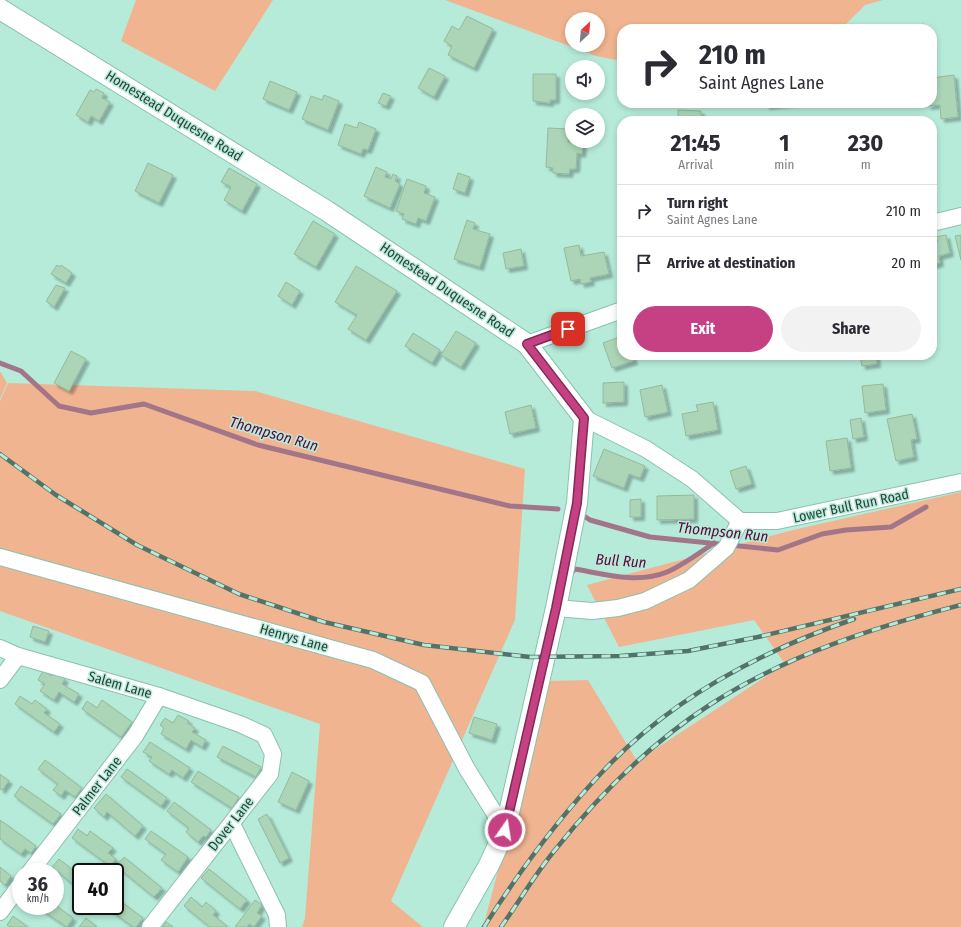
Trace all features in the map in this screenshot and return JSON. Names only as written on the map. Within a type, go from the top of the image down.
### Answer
[{"type":"street","name":"Homestead Duquesne Road","points":[[0,9],[327,210],[527,344],[584,418]]},
{"type":"street","points":[[937,222],[961,216]]},
{"type":"street","points":[[527,344],[617,312]]},
{"type":"street","points":[[454,927],[489,865],[505,830],[556,608],[577,503],[584,418],[646,448],[692,479],[740,521],[728,543],[689,580],[645,601],[618,608],[592,611],[556,608]]},
{"type":"street","name":"Lower Bull Run Road","points":[[740,521],[777,521],[961,482]]},
{"type":"street","name":"Henrys Lane","points":[[0,556],[373,660],[422,683],[467,769],[505,830]]},
{"type":"street","name":"Salem Lane","points":[[0,648],[18,656],[159,696],[240,724]]},
{"type":"street","points":[[0,680],[18,656]]},
{"type":"street","name":"Palmer Lane","points":[[37,863],[135,736],[159,696]]},
{"type":"street","name":"Dover Lane","points":[[150,927],[270,774],[274,754],[264,735],[240,724]]},
{"type":"street","points":[[232,824],[277,914],[278,927]]},
{"type":"street","points":[[0,912],[12,896]]},
{"type":"shaded area","points":[[136,0],[273,0],[215,91],[121,41]]},
{"type":"shaded area","points":[[445,0],[883,0],[865,5],[846,24],[617,24],[617,60],[596,56],[585,52],[605,52],[605,12],[565,12],[565,45]]},
{"type":"shaded area","points":[[0,371],[7,383],[0,399]]},
{"type":"shaded area","points":[[8,383],[255,391],[525,469],[515,620],[391,901],[423,927],[302,927],[305,918],[320,724],[0,611],[0,401]]},
{"type":"shaded area","points":[[961,492],[961,927],[483,927],[549,681],[588,680],[637,761],[785,664],[754,620],[619,647],[587,585],[793,530]]},
{"type":"building","points":[[467,16],[493,29],[474,68],[448,55],[452,46],[444,41],[452,26],[459,30]]},
{"type":"building","points":[[429,68],[445,76],[434,97],[418,88]]},
{"type":"building","points":[[533,74],[556,74],[556,100],[550,100],[550,103],[533,101]]},
{"type":"building","points":[[954,75],[958,117],[941,119],[940,105],[937,105],[937,77]]},
{"type":"building","points":[[270,81],[297,92],[289,110],[263,99]]},
{"type":"building","points":[[96,89],[104,93],[102,98],[110,102],[99,121],[91,116],[88,122],[76,115],[90,90],[94,92]]},
{"type":"building","points":[[383,93],[391,96],[386,106],[378,103]]},
{"type":"building","points":[[324,95],[339,101],[328,130],[302,119],[311,96],[322,100]]},
{"type":"building","points":[[678,110],[701,111],[701,116],[678,116]]},
{"type":"building","points":[[359,122],[376,129],[368,150],[363,149],[361,154],[338,145],[345,124],[357,128]]},
{"type":"building","points":[[548,128],[565,129],[565,148],[583,148],[582,154],[577,153],[576,169],[570,169],[569,174],[553,173],[553,168],[546,167]]},
{"type":"building","points":[[148,163],[173,175],[159,203],[135,191]]},
{"type":"building","points":[[376,167],[387,172],[385,177],[391,179],[393,174],[397,176],[395,181],[400,184],[390,208],[364,196]]},
{"type":"building","points":[[229,168],[257,184],[242,211],[224,200],[231,187],[221,182]]},
{"type":"building","points":[[458,173],[470,177],[465,193],[453,189]]},
{"type":"building","points":[[407,179],[426,186],[424,193],[435,197],[426,221],[418,218],[416,224],[402,219],[404,214],[396,211]]},
{"type":"building","points":[[467,220],[475,223],[473,229],[490,234],[480,267],[454,259]]},
{"type":"building","points":[[313,221],[335,234],[316,267],[294,254]]},
{"type":"building","points":[[946,235],[950,253],[939,256],[940,263],[937,264],[938,242],[937,237]]},
{"type":"building","points":[[961,235],[961,260],[955,236]]},
{"type":"building","points":[[579,245],[581,256],[604,252],[609,274],[590,278],[591,282],[581,284],[580,279],[571,281],[564,248]]},
{"type":"building","points":[[521,249],[524,266],[506,269],[503,253]]},
{"type":"building","points":[[57,265],[60,267],[61,265],[72,273],[66,283],[51,274]]},
{"type":"building","points":[[356,266],[397,291],[366,340],[348,329],[357,315],[335,302]]},
{"type":"building","points":[[286,282],[300,291],[292,305],[278,296]]},
{"type":"building","points":[[56,285],[65,288],[54,307],[46,301]]},
{"type":"building","points":[[456,331],[476,343],[461,367],[441,355]]},
{"type":"building","points":[[413,333],[440,350],[432,363],[405,346]]},
{"type":"building","points":[[617,338],[617,360],[634,361],[612,368],[603,343]]},
{"type":"building","points":[[71,351],[86,359],[69,391],[54,383]]},
{"type":"building","points":[[861,360],[877,360],[877,364],[862,366]]},
{"type":"building","points":[[624,382],[624,402],[603,403],[603,383]]},
{"type":"building","points":[[883,384],[886,410],[865,413],[862,386]]},
{"type":"building","points":[[662,385],[668,412],[645,417],[640,390]]},
{"type":"building","points":[[713,402],[718,430],[686,436],[682,414],[698,411],[696,405]]},
{"type":"building","points":[[531,405],[536,428],[510,434],[505,412]]},
{"type":"building","points":[[912,414],[917,439],[911,440],[914,457],[896,461],[887,419]]},
{"type":"building","points":[[861,418],[864,437],[853,439],[850,420]]},
{"type":"building","points":[[847,438],[851,468],[830,471],[826,441]]},
{"type":"building","points":[[604,449],[645,466],[640,478],[629,474],[624,488],[593,476]]},
{"type":"building","points":[[746,466],[752,484],[736,489],[730,471]]},
{"type":"building","points":[[694,495],[694,519],[657,520],[657,496]]},
{"type":"building","points":[[641,499],[641,517],[630,517],[630,500]]},
{"type":"building","points":[[33,626],[49,631],[45,642],[30,637]]},
{"type":"building","points":[[43,671],[52,676],[54,672],[65,679],[62,684],[79,694],[74,702],[59,692],[54,700],[40,691],[45,684],[38,680]]},
{"type":"building","points":[[20,696],[32,704],[35,700],[47,709],[44,713],[60,724],[54,732],[15,704]]},
{"type":"building","points":[[102,700],[132,722],[121,737],[82,709],[87,701],[97,708]]},
{"type":"building","points":[[178,715],[189,721],[187,723],[195,728],[192,732],[206,740],[202,747],[191,740],[186,749],[161,734],[164,728],[160,725],[165,718],[173,723]]},
{"type":"building","points":[[474,717],[497,724],[492,740],[469,733]]},
{"type":"building","points":[[150,742],[190,768],[183,778],[172,770],[169,774],[149,761],[152,757],[143,752]]},
{"type":"building","points":[[223,746],[261,767],[256,777],[217,757]]},
{"type":"building","points":[[45,760],[82,788],[75,797],[65,790],[61,796],[53,790],[58,784],[38,769]]},
{"type":"building","points":[[127,769],[167,798],[161,806],[121,777]]},
{"type":"building","points":[[198,771],[239,797],[232,808],[191,782]]},
{"type":"building","points":[[292,772],[309,781],[296,810],[278,802]]},
{"type":"building","points":[[0,774],[9,781],[2,790],[0,789]]},
{"type":"building","points":[[21,786],[61,814],[53,824],[14,796]]},
{"type":"building","points":[[106,794],[143,826],[135,836],[107,812],[104,817],[94,808]]},
{"type":"building","points":[[174,802],[211,830],[206,837],[203,836],[198,842],[186,832],[189,828],[167,811]]},
{"type":"building","points":[[267,814],[289,858],[280,863],[258,819]]},
{"type":"building","points":[[0,820],[36,846],[31,853],[25,849],[21,854],[0,839]]},
{"type":"building","points":[[78,829],[87,836],[90,831],[113,848],[108,853],[116,859],[113,863],[106,863],[72,838]]},
{"type":"building","points":[[151,831],[188,857],[178,872],[161,860],[166,854],[145,839]]},
{"type":"building","points":[[124,857],[162,888],[154,897],[124,873],[124,863],[119,863]]},
{"type":"building","points":[[59,859],[64,863],[56,863]]},
{"type":"building","points":[[64,863],[72,870],[72,884],[64,877]]},
{"type":"building","points":[[0,867],[11,876],[5,885],[0,881]]},
{"type":"building","points":[[209,869],[247,900],[240,909],[201,878]]},
{"type":"building","points":[[191,897],[202,907],[206,902],[216,911],[213,915],[227,926],[210,927],[184,906]]},
{"type":"building","points":[[255,900],[262,905],[257,913],[262,916],[254,927],[249,924],[247,927],[235,927]]},
{"type":"building","points":[[124,904],[143,918],[136,927],[133,927],[117,915],[124,915]]},
{"type":"building","points":[[64,912],[73,918],[67,927],[49,915],[64,915]]},
{"type":"building","points":[[13,916],[28,927],[10,927],[7,925]]},
{"type":"building","points":[[86,918],[97,927],[79,927]]},
{"type":"building","points":[[166,922],[173,927],[162,927]]},
{"type":"waterway","name":"Thompson Run","points":[[0,363],[21,371],[59,406],[91,413],[144,404],[258,445],[510,506],[558,509]]},
{"type":"waterway","name":"Thompson Run","points":[[584,516],[590,520],[650,537],[778,550],[822,534],[846,530],[891,527],[926,507]]},
{"type":"waterway","name":"Bull Run","points":[[569,575],[575,569],[621,577],[633,578],[656,576],[679,566],[714,543]]},
{"type":"railway","points":[[0,454],[56,495],[137,545],[239,594],[324,622],[424,645],[530,657],[620,656],[688,651],[758,637],[961,589]]},
{"type":"railway","points":[[501,927],[548,859],[590,809],[647,752],[689,719],[711,704],[770,671],[832,644],[896,623],[961,605]]},
{"type":"railway","points":[[484,927],[526,864],[557,824],[607,767],[633,742],[661,719],[722,678],[787,645],[854,619]]},
{"type":"route","points":[[505,830],[556,608],[577,503],[584,418],[527,344],[568,329]]}]
